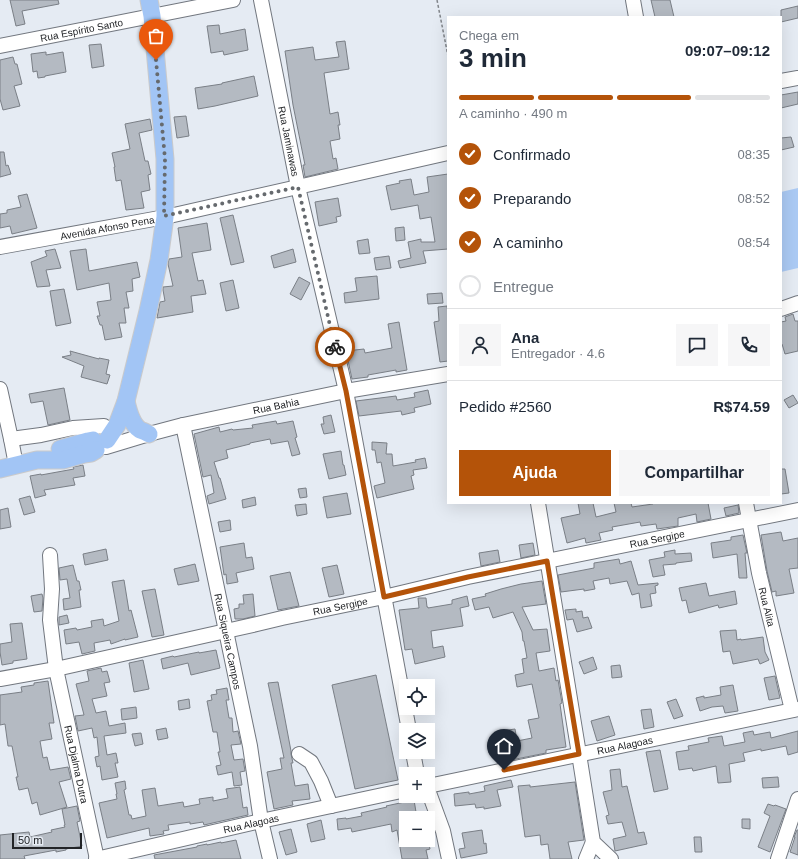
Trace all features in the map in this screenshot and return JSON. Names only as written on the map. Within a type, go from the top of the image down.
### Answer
[{"type":"main road","points":[[8,467],[36,460],[63,448],[88,441],[101,440],[117,425],[126,401],[159,260],[164,216],[165,159],[150,8]]},
{"type":"main road","points":[[101,440],[139,347]]},
{"type":"main road","points":[[126,401],[132,421],[139,429],[149,434]]},
{"type":"street","name":"Rua Espírito Santo","points":[[0,46],[150,8],[233,0]]},
{"type":"street","name":"Rua Jaminawas","points":[[261,0],[298,187],[346,391],[408,723]]},
{"type":"street","points":[[633,0],[636,16]]},
{"type":"street","points":[[782,81],[798,78]]},
{"type":"street","name":"Avenida Afonso Pena","points":[[0,247],[164,216],[447,153]]},
{"type":"street","points":[[782,309],[798,303]]},
{"type":"street","name":"Rua Bahia","points":[[11,439],[41,435],[73,428],[101,440],[149,434],[182,425],[346,391],[447,374]]},
{"type":"street","points":[[0,390],[11,439],[8,467]]},
{"type":"street","name":"Rua Siqueira Campos","points":[[182,425],[250,746],[261,821],[270,859]]},
{"type":"street","points":[[538,504],[592,842],[586,859]]},
{"type":"street","name":"Rua Alita","points":[[746,504],[759,573],[795,709]]},
{"type":"street","name":"Rua Sergipe","points":[[0,679],[56,670],[468,577],[798,510]]},
{"type":"street","name":"Rua Djalma Dutra","points":[[50,555],[52,589],[50,620],[56,670],[97,859]]},
{"type":"street","name":"Rua Alagoas","points":[[435,785],[795,709]]},
{"type":"street","points":[[298,754],[311,762],[321,781],[331,806]]},
{"type":"street","name":"Rua Alagoas","points":[[97,859],[261,821],[399,791]]},
{"type":"street","points":[[778,859],[798,799]]},
{"type":"street","points":[[433,803],[443,831],[449,859]]},
{"type":"street","points":[[592,842],[611,859]]},
{"type":"path","points":[[437,0],[447,51]]},
{"type":"shaded area","points":[[798,188],[798,268],[782,272],[782,192]]},
{"type":"building","points":[[10,0],[58,0],[59,4],[22,11],[25,24],[16,26]]},
{"type":"building","points":[[651,0],[670,0],[674,16],[655,16]]},
{"type":"building","points":[[798,6],[798,18],[782,22],[781,10]]},
{"type":"building","points":[[219,25],[220,34],[245,29],[248,50],[224,55],[223,51],[211,53],[207,26]]},
{"type":"building","points":[[345,41],[349,69],[324,73],[330,114],[338,112],[340,125],[338,125],[340,139],[330,141],[333,159],[336,158],[338,169],[305,177],[303,165],[305,165],[293,105],[285,51],[313,47],[315,60],[339,57],[336,42]]},
{"type":"building","points":[[101,44],[104,66],[92,68],[89,45]]},
{"type":"building","points":[[46,52],[46,55],[63,52],[66,72],[38,78],[37,71],[33,72],[31,54]]},
{"type":"building","points":[[13,57],[15,64],[17,64],[22,84],[14,86],[20,106],[3,110],[0,99],[0,60]]},
{"type":"building","points":[[254,76],[258,96],[198,109],[195,88],[222,84]]},
{"type":"building","points":[[798,92],[798,104],[782,108],[782,95]]},
{"type":"building","points":[[186,116],[189,136],[177,138],[174,117]]},
{"type":"building","points":[[150,119],[152,130],[139,133],[145,161],[148,161],[151,174],[148,175],[150,190],[141,192],[144,208],[126,210],[121,180],[116,181],[112,153],[130,149],[125,124]]},
{"type":"building","points":[[791,137],[794,147],[782,150],[782,138]]},
{"type":"building","points":[[0,152],[4,152],[6,166],[8,165],[11,174],[0,177]]},
{"type":"building","points":[[447,174],[447,249],[423,251],[426,263],[400,268],[398,261],[411,258],[408,242],[421,239],[421,242],[435,242],[431,217],[420,219],[418,205],[391,210],[386,186],[400,183],[399,181],[411,179],[414,195],[429,192],[427,177]]},
{"type":"building","points":[[27,194],[37,228],[12,234],[10,226],[0,228],[0,214],[7,213],[7,210],[21,207],[18,196]]},
{"type":"building","points":[[338,198],[341,216],[336,217],[337,222],[319,226],[315,202]]},
{"type":"building","points":[[233,215],[244,262],[231,265],[220,218]]},
{"type":"building","points":[[207,223],[211,250],[192,253],[198,281],[203,280],[206,294],[191,296],[193,312],[157,318],[160,302],[165,301],[163,287],[173,286],[168,264],[169,259],[182,257],[178,228]]},
{"type":"building","points":[[404,227],[405,240],[396,241],[395,228]]},
{"type":"building","points":[[368,239],[370,253],[359,254],[357,241]]},
{"type":"building","points":[[55,249],[61,268],[46,270],[50,286],[37,287],[31,262],[47,256],[45,251]]},
{"type":"building","points":[[86,249],[89,271],[137,262],[140,277],[132,279],[133,291],[126,292],[129,308],[124,308],[126,323],[119,323],[122,337],[105,340],[102,325],[100,325],[97,316],[100,316],[97,302],[111,300],[109,283],[77,290],[70,251]]},
{"type":"building","points":[[293,249],[296,262],[274,268],[271,256]]},
{"type":"building","points":[[389,256],[391,268],[376,270],[374,258]]},
{"type":"building","points":[[377,276],[379,299],[345,303],[344,293],[357,291],[355,278]]},
{"type":"building","points":[[299,277],[310,283],[301,300],[290,294]]},
{"type":"building","points":[[233,280],[239,308],[226,311],[220,283]]},
{"type":"building","points":[[64,289],[71,323],[56,326],[50,291]]},
{"type":"building","points":[[442,293],[443,303],[428,304],[427,294]]},
{"type":"building","points":[[447,306],[447,361],[440,362],[434,322],[439,321],[438,307]]},
{"type":"building","points":[[793,314],[795,321],[798,321],[798,351],[785,354],[782,344],[782,322],[786,321],[785,317]]},
{"type":"building","points":[[399,322],[407,370],[396,372],[396,370],[368,375],[368,377],[352,379],[346,351],[364,349],[365,353],[392,348],[388,324]]},
{"type":"building","points":[[70,351],[99,359],[109,360],[106,374],[110,375],[107,384],[81,377],[84,366],[62,357],[71,355]]},
{"type":"building","points":[[64,388],[70,420],[48,425],[43,401],[31,403],[29,394]]},
{"type":"building","points":[[428,390],[431,404],[414,408],[415,412],[402,415],[401,411],[359,416],[356,401],[396,396],[397,400],[415,397],[414,393]]},
{"type":"building","points":[[793,395],[798,403],[789,408],[784,400]]},
{"type":"building","points":[[331,415],[335,432],[324,434],[321,424],[324,424],[323,417]]},
{"type":"building","points":[[276,421],[277,424],[293,421],[297,437],[295,438],[300,454],[292,456],[288,441],[271,444],[270,439],[226,450],[228,458],[214,462],[226,499],[209,504],[207,496],[214,493],[211,475],[203,477],[194,434],[219,427],[220,432],[232,429],[253,428],[252,425]]},
{"type":"building","points":[[372,442],[387,443],[386,454],[392,454],[393,466],[416,462],[415,460],[425,458],[427,468],[413,470],[414,475],[411,476],[414,489],[377,498],[374,486],[385,483],[381,462],[377,463],[375,450],[372,450]]},
{"type":"building","points":[[341,451],[346,475],[329,479],[323,454]]},
{"type":"building","points":[[83,465],[85,476],[73,478],[75,485],[44,490],[46,495],[35,498],[30,476],[74,469],[73,467]]},
{"type":"building","points":[[782,469],[785,469],[789,493],[782,494]]},
{"type":"building","points":[[306,488],[307,497],[300,498],[298,489]]},
{"type":"building","points":[[347,493],[351,514],[327,518],[323,497]]},
{"type":"building","points":[[30,496],[35,512],[24,515],[19,499]]},
{"type":"building","points":[[255,497],[256,505],[243,508],[242,500]]},
{"type":"building","points":[[306,504],[307,514],[297,516],[295,505]]},
{"type":"building","points":[[578,504],[593,504],[596,517],[616,512],[614,504],[631,504],[632,507],[653,504],[708,504],[711,519],[697,522],[696,514],[678,518],[678,526],[657,529],[656,524],[641,526],[640,522],[612,527],[613,530],[599,533],[601,540],[586,543],[585,538],[567,543],[561,518],[580,514]]},
{"type":"building","points":[[738,505],[739,513],[726,516],[724,508]]},
{"type":"building","points":[[8,508],[11,527],[0,529],[0,510]]},
{"type":"building","points":[[230,520],[231,530],[220,532],[218,522]]},
{"type":"building","points":[[781,532],[783,541],[798,538],[798,568],[789,569],[794,593],[776,596],[776,591],[772,592],[761,535]]},
{"type":"building","points":[[743,535],[747,553],[745,553],[747,578],[739,578],[737,554],[713,558],[711,543],[731,540],[731,537]]},
{"type":"building","points":[[244,543],[246,558],[252,557],[254,569],[236,573],[238,582],[227,584],[226,574],[224,575],[220,547]]},
{"type":"building","points":[[533,543],[535,555],[521,558],[519,545]]},
{"type":"building","points":[[106,549],[108,560],[85,565],[83,554]]},
{"type":"building","points":[[498,550],[500,562],[481,566],[479,553]]},
{"type":"building","points":[[675,550],[675,554],[691,553],[692,561],[663,565],[665,575],[653,577],[649,560],[665,557],[664,552]]},
{"type":"building","points":[[619,559],[620,564],[631,561],[638,585],[658,583],[658,585],[655,586],[656,593],[650,594],[652,606],[641,608],[639,593],[632,595],[627,581],[610,584],[609,578],[593,581],[595,589],[561,592],[558,575],[594,568],[594,563]]},
{"type":"building","points":[[195,564],[199,581],[178,585],[174,569]]},
{"type":"building","points":[[73,565],[81,590],[79,590],[81,607],[64,610],[63,599],[70,598],[67,579],[60,580],[59,568]]},
{"type":"building","points":[[337,565],[344,594],[329,597],[322,568]]},
{"type":"building","points":[[290,572],[299,606],[278,610],[270,576]]},
{"type":"building","points":[[124,580],[129,611],[131,610],[138,637],[125,639],[111,644],[110,640],[94,643],[95,651],[82,654],[79,642],[66,644],[64,630],[76,628],[77,630],[92,627],[91,621],[103,619],[104,626],[119,621],[112,582]]},
{"type":"building","points":[[542,581],[546,604],[522,607],[533,630],[547,629],[550,651],[536,653],[539,671],[554,668],[556,681],[558,680],[562,703],[560,704],[566,747],[546,750],[546,753],[506,761],[501,731],[515,729],[517,741],[532,738],[528,720],[539,718],[532,684],[517,687],[515,675],[524,673],[522,659],[527,658],[524,641],[522,632],[513,612],[493,618],[489,607],[475,610],[472,599],[486,596],[485,594],[501,589]]},
{"type":"building","points":[[706,583],[709,596],[735,591],[737,604],[719,608],[718,605],[689,613],[686,600],[682,601],[679,588]]},
{"type":"building","points":[[155,589],[164,635],[152,637],[142,591]]},
{"type":"building","points":[[42,594],[42,611],[34,612],[31,596]]},
{"type":"building","points":[[253,594],[255,616],[235,619],[234,609],[239,608],[239,604],[244,604],[243,595]]},
{"type":"building","points":[[467,596],[469,606],[460,608],[463,626],[431,631],[433,648],[443,646],[445,657],[415,664],[412,649],[405,650],[399,610],[419,608],[418,598],[426,598],[428,608],[452,604],[452,600]]},
{"type":"building","points":[[576,609],[576,612],[582,611],[583,618],[588,617],[592,628],[577,632],[573,619],[567,620],[565,610]]},
{"type":"building","points":[[67,615],[69,623],[59,625],[59,617]]},
{"type":"building","points":[[22,623],[27,659],[13,661],[13,663],[2,665],[0,644],[12,642],[10,624]]},
{"type":"building","points":[[736,630],[737,640],[763,637],[765,652],[769,660],[760,664],[758,659],[733,664],[730,651],[723,652],[720,631]]},
{"type":"building","points":[[216,650],[220,668],[191,675],[188,663],[163,669],[161,659]]},
{"type":"building","points":[[593,657],[597,669],[584,674],[579,662]]},
{"type":"building","points":[[143,660],[149,689],[134,692],[129,663]]},
{"type":"building","points":[[620,665],[622,677],[612,678],[611,666]]},
{"type":"building","points":[[101,668],[102,672],[107,671],[110,682],[104,683],[107,696],[92,699],[96,713],[106,711],[109,726],[125,723],[126,733],[104,736],[107,755],[116,753],[118,763],[115,763],[118,777],[102,780],[100,766],[97,767],[95,757],[99,756],[97,737],[94,738],[92,728],[78,731],[75,716],[84,715],[76,684],[89,681],[87,671]]},
{"type":"building","points":[[376,675],[398,780],[355,789],[332,685]]},
{"type":"building","points":[[775,676],[780,698],[769,700],[764,678]]},
{"type":"building","points":[[48,681],[54,723],[49,723],[52,739],[40,741],[43,758],[47,757],[50,770],[68,767],[71,779],[59,782],[67,807],[40,815],[37,802],[32,804],[28,788],[19,790],[12,746],[8,746],[5,724],[0,725],[0,695],[22,692],[21,687]]},
{"type":"building","points":[[278,682],[293,763],[291,763],[295,786],[308,784],[310,799],[292,801],[293,805],[274,809],[267,772],[282,769],[280,758],[284,758],[268,683]]},
{"type":"building","points":[[733,685],[738,711],[725,713],[723,706],[712,707],[700,711],[696,698],[721,695],[720,687]]},
{"type":"building","points":[[227,688],[229,700],[226,700],[229,718],[232,718],[233,732],[238,731],[241,744],[231,745],[234,760],[243,759],[245,771],[240,772],[242,785],[234,786],[232,772],[218,775],[216,766],[221,765],[218,752],[220,752],[217,732],[213,732],[207,701],[212,700],[211,695],[217,694],[216,690]]},
{"type":"building","points":[[189,699],[190,708],[179,710],[178,701]]},
{"type":"building","points":[[676,699],[683,716],[674,719],[667,702]]},
{"type":"building","points":[[136,707],[137,718],[122,720],[121,709]]},
{"type":"building","points":[[651,709],[654,727],[644,729],[641,710]]},
{"type":"building","points":[[609,716],[615,735],[597,741],[591,721]]},
{"type":"building","points":[[166,728],[168,738],[158,740],[156,730]]},
{"type":"building","points":[[753,731],[754,735],[770,732],[771,738],[798,731],[798,752],[788,755],[786,746],[743,753],[745,761],[729,764],[731,782],[718,783],[716,766],[693,771],[692,768],[679,770],[676,752],[689,750],[688,746],[709,742],[708,738],[722,736],[724,746],[745,742],[743,733]]},
{"type":"building","points":[[141,733],[143,744],[135,746],[132,734]]},
{"type":"building","points":[[660,750],[668,789],[654,792],[646,752]]},
{"type":"building","points":[[620,769],[622,787],[627,786],[638,833],[644,832],[647,844],[615,851],[613,839],[626,836],[622,822],[608,824],[606,816],[609,815],[603,792],[612,790],[610,770]]},
{"type":"building","points":[[778,777],[779,787],[763,788],[762,778]]},
{"type":"building","points":[[511,780],[513,787],[497,790],[501,806],[484,809],[484,807],[476,808],[475,804],[455,806],[454,794],[469,792],[469,794],[485,791],[484,786]]},
{"type":"building","points":[[125,781],[126,789],[124,790],[129,815],[131,815],[132,819],[146,816],[142,790],[155,788],[158,806],[183,802],[184,807],[200,804],[199,799],[213,797],[213,801],[228,798],[226,789],[240,787],[243,808],[247,807],[248,815],[204,825],[203,822],[190,824],[190,822],[168,825],[169,830],[163,831],[164,834],[150,836],[149,828],[107,838],[99,803],[117,799],[115,783]]},
{"type":"building","points":[[575,782],[584,840],[568,842],[572,859],[550,859],[548,844],[541,845],[540,835],[525,837],[518,786],[530,785],[530,787]]},
{"type":"building","points":[[400,803],[414,803],[416,811],[399,811],[399,842],[397,830],[392,832],[391,824],[352,832],[351,828],[338,830],[337,819],[362,816],[361,813],[387,807],[386,806]]},
{"type":"building","points":[[768,804],[786,809],[770,852],[758,847],[770,816],[764,813]]},
{"type":"building","points":[[77,806],[80,821],[77,822],[82,846],[56,852],[56,850],[24,856],[25,859],[0,859],[0,835],[29,832],[30,837],[52,832],[51,830],[65,827],[62,809]]},
{"type":"building","points":[[742,819],[750,819],[750,829],[742,828]]},
{"type":"building","points":[[321,820],[325,839],[311,842],[307,824]]},
{"type":"building","points":[[291,829],[297,852],[286,855],[279,832]]},
{"type":"building","points":[[482,830],[487,853],[461,858],[459,849],[465,848],[462,833]]},
{"type":"building","points":[[798,830],[798,855],[790,852]]},
{"type":"building","points":[[694,837],[701,837],[702,852],[695,852]]},
{"type":"building","points":[[236,840],[241,859],[155,859],[154,855],[207,844]]},
{"type":"building","points":[[400,847],[430,847],[430,849],[426,850],[428,859],[402,859]]},
{"type":"way so far","points":[[156,60],[165,159],[164,216],[298,187],[335,347]]},
{"type":"route","points":[[335,347],[346,391],[384,597],[468,577],[547,561],[579,754],[504,770]]}]
